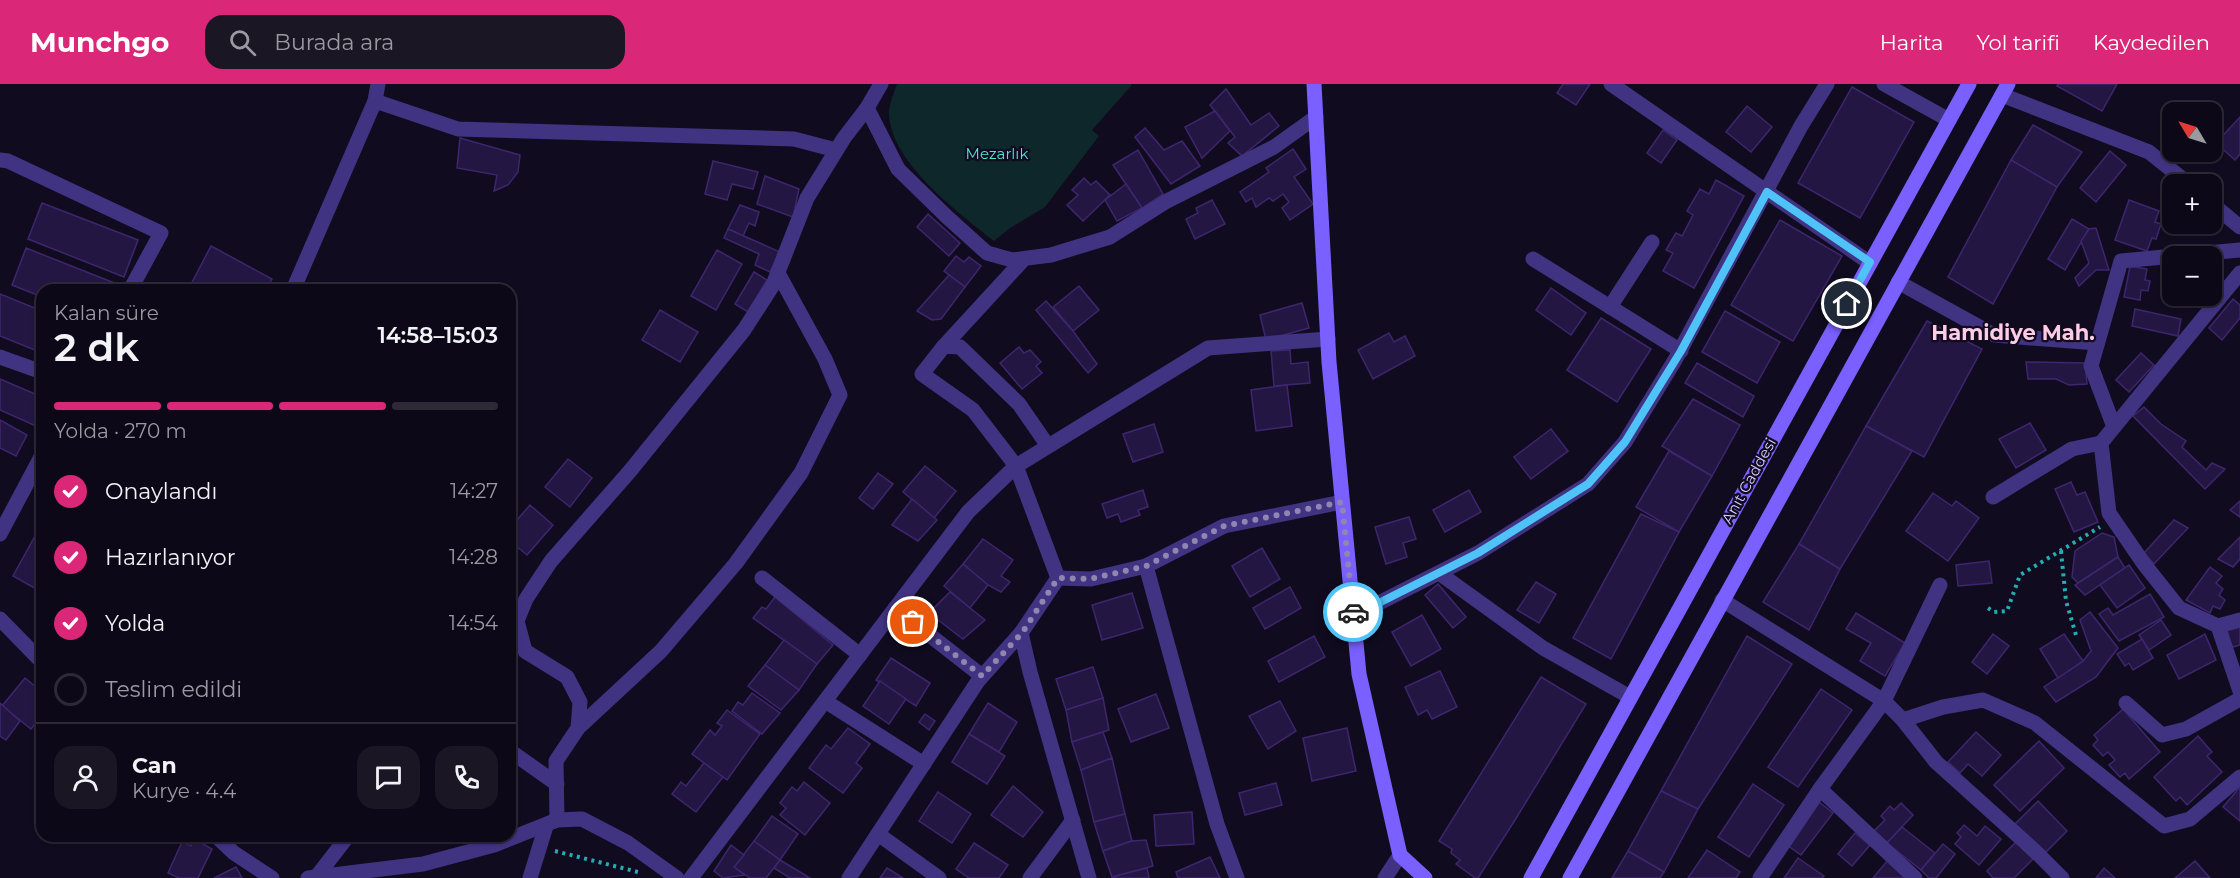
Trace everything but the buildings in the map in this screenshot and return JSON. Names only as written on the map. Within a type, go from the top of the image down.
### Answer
[{"type":"main road","points":[[1314,84],[1328,339],[1359,674],[1400,855],[1425,878]]},
{"type":"main road","name":"Anıt Caddesi","points":[[1531,878],[1969,84]]},
{"type":"main road","points":[[1570,878],[2005,89]]},
{"type":"street","points":[[296,284],[375,101],[378,84]]},
{"type":"street","points":[[516,620],[526,599],[551,561],[630,471],[744,330],[773,285],[807,198],[836,150],[867,108],[881,84]]},
{"type":"street","points":[[1611,84],[1870,262]]},
{"type":"street","points":[[1353,616],[1478,553],[1588,484],[1625,442],[1681,351],[1827,84]]},
{"type":"street","points":[[1884,84],[1949,120]]},
{"type":"street","points":[[2005,89],[2149,152],[2176,174]]},
{"type":"street","points":[[375,101],[458,129],[794,139],[836,150]]},
{"type":"street","points":[[867,108],[898,169],[987,253],[1012,260],[1051,255],[1110,237],[1167,201],[1274,147],[1316,117]]},
{"type":"street","points":[[0,160],[8,161],[161,233],[133,284]]},
{"type":"street","points":[[2222,212],[2240,227]]},
{"type":"street","points":[[1610,307],[1652,242]]},
{"type":"street","points":[[2114,427],[2091,366],[2121,261],[2240,250]]},
{"type":"street","points":[[1024,259],[944,346],[922,374],[973,410],[1016,466],[1058,578]]},
{"type":"street","points":[[1533,259],[1681,351]]},
{"type":"street","points":[[530,878],[540,847],[552,823],[557,784],[556,761],[578,728],[661,651],[736,563],[801,473],[840,395],[825,359],[778,273]]},
{"type":"street","points":[[1993,497],[2072,449],[2101,443],[2240,273]]},
{"type":"street","points":[[1898,282],[1994,335],[2097,343]]},
{"type":"street","points":[[691,878],[968,512],[1016,466],[1208,348],[1328,339]]},
{"type":"street","points":[[944,346],[960,347],[990,374],[1019,404],[1048,446]]},
{"type":"street","points":[[0,357],[36,370]]},
{"type":"street","points":[[2101,443],[2109,513],[2144,564],[2179,608],[2218,626],[2240,620]]},
{"type":"street","points":[[0,534],[36,466]]},
{"type":"street","points":[[1058,578],[1090,579],[1146,566],[1224,526],[1342,502]]},
{"type":"street","points":[[1146,566],[1217,824],[1238,878]]},
{"type":"street","points":[[1439,573],[1543,648],[1630,697]]},
{"type":"street","points":[[762,578],[860,656]]},
{"type":"street","points":[[849,878],[982,676],[1022,633],[1058,578]]},
{"type":"street","points":[[1760,878],[1820,789],[1884,701],[1940,585]]},
{"type":"street","points":[[1722,600],[1884,701],[1903,720],[1936,762],[2062,878]]},
{"type":"street","points":[[895,608],[982,676]]},
{"type":"street","points":[[0,619],[36,656]]},
{"type":"street","points":[[2218,626],[2240,691]]},
{"type":"street","points":[[516,632],[525,651],[567,677],[580,702],[578,728]]},
{"type":"street","points":[[1022,633],[1089,878]]},
{"type":"street","points":[[2126,703],[2162,735],[2186,729],[2240,699]]},
{"type":"street","points":[[1903,720],[1942,707],[1983,700],[2035,723],[2164,826],[2190,819],[2240,777]]},
{"type":"street","points":[[825,701],[924,764]]},
{"type":"street","points":[[516,756],[557,784]]},
{"type":"street","points":[[1820,789],[1915,878]]},
{"type":"street","points":[[516,837],[552,823],[582,819],[628,843],[677,878]]},
{"type":"street","points":[[1030,878],[1073,820]]},
{"type":"street","points":[[878,834],[939,878]]},
{"type":"street","points":[[222,842],[234,853],[272,878]]},
{"type":"street","points":[[312,877],[343,842]]},
{"type":"street","points":[[312,877],[423,864],[502,842]]},
{"type":"street","points":[[1384,878],[1400,855]]},
{"type":"path","points":[[1988,608],[1994,612],[2007,611],[2020,575],[2113,519]]},
{"type":"path","points":[[2061,551],[2066,601],[2076,635]]},
{"type":"path","points":[[540,847],[643,873],[635,878]]},
{"type":"green space","name":"Mezarlık","points":[[897,84],[1131,84],[1131,86],[1092,130],[1099,136],[1045,207],[1010,228],[994,241],[946,202],[914,169],[902,151],[893,133],[889,115]]},
{"type":"way so far","points":[[913,622],[982,676],[1022,633],[1058,578],[1090,579],[1146,566],[1224,526],[1342,502],[1353,612]]},
{"type":"district","name":"Hamidiye Mah.","points":[[2013,333]]},
{"type":"route","points":[[1353,612],[1353,616],[1478,553],[1588,484],[1625,442],[1681,351],[1767,192],[1870,262],[1847,304]]}]
